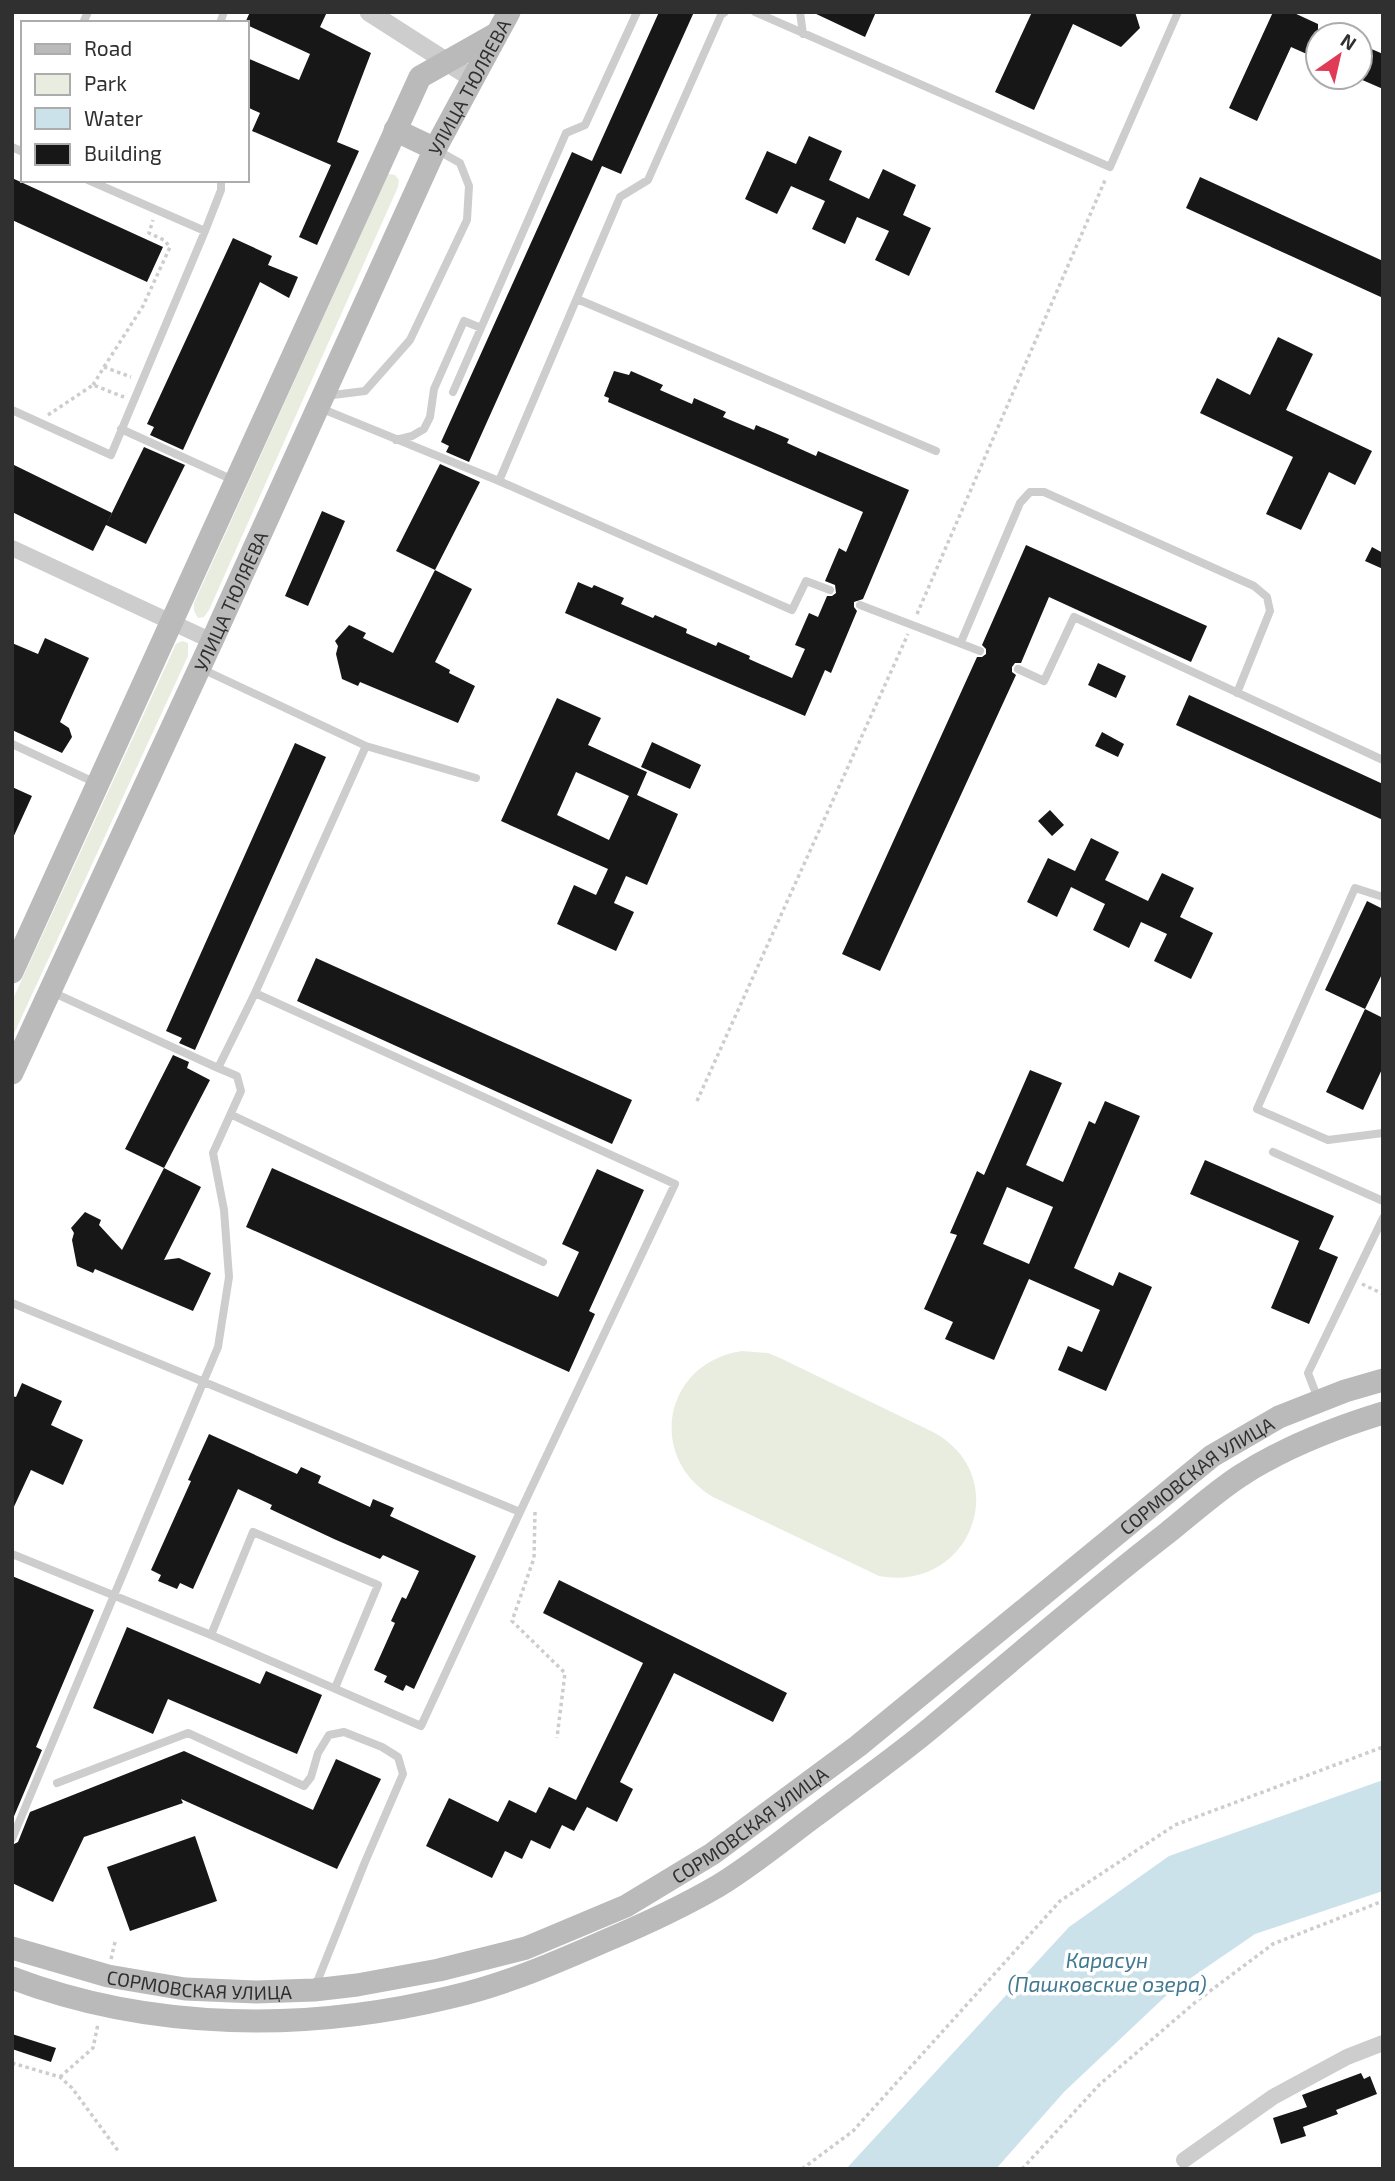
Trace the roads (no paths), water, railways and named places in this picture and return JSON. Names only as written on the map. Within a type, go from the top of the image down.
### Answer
[{"type":"main road","points":[[496,34],[509,12]]},
{"type":"main road","name":"УЛИЦА ТЮЛЯЕВА","points":[[12,972],[420,77],[496,34]]},
{"type":"main road","name":"УЛИЦА ТЮЛЯЕВА","points":[[12,1073],[435,149],[496,34]]},
{"type":"main road","points":[[395,130],[435,149]]},
{"type":"main road","name":"СОРМОВСКАЯ УЛИЦА","points":[[12,1948],[108,1976],[185,1989],[256,1992],[357,1985],[439,1970],[526,1948],[626,1906],[695,1865],[775,1809],[858,1746],[914,1697],[1212,1455],[1279,1417],[1383,1380]]},
{"type":"main road","name":"СОРМОВСКАЯ УЛИЦА","points":[[12,1978],[35,1987],[167,2016],[247,2022],[369,2012],[454,1997],[543,1969],[637,1928],[710,1890],[784,1839],[927,1731],[1106,1580],[1240,1476],[1292,1448],[1383,1413]]},
{"type":"main road","points":[[695,1865],[710,1890]]},
{"type":"street","points":[[369,12],[472,78]]},
{"type":"street","points":[[12,548],[212,641]]},
{"type":"street","points":[[1184,2160],[1273,2097],[1347,2057],[1383,2043]]},
{"type":"lane","points":[[453,392],[566,133],[586,125],[637,12]]},
{"type":"lane","points":[[499,481],[621,197],[648,180],[720,15],[725,12]]},
{"type":"lane","points":[[755,12],[1110,167],[1178,12]]},
{"type":"lane","points":[[800,12],[803,34]]},
{"type":"lane","points":[[320,402],[365,391],[410,340],[467,220],[469,186],[460,163],[435,149]]},
{"type":"lane","points":[[93,182],[205,231]]},
{"type":"lane","points":[[12,410],[111,455],[205,231],[221,190],[220,182]]},
{"type":"lane","points":[[576,299],[936,451]]},
{"type":"lane","points":[[396,440],[412,436],[424,429],[430,417],[434,389],[464,321],[481,328]]},
{"type":"lane","points":[[320,402],[396,440],[499,481],[792,610],[806,581],[830,590]]},
{"type":"lane","points":[[121,429],[236,482]]},
{"type":"lane","points":[[961,642],[1020,503],[1030,492],[1044,492],[1254,586],[1267,597],[1270,611],[1237,692]]},
{"type":"lane","points":[[860,605],[980,651]]},
{"type":"lane","points":[[1018,669],[1044,681],[1074,617],[1383,760]]},
{"type":"lane","points":[[199,668],[366,746],[476,778]]},
{"type":"lane","points":[[12,744],[99,784]]},
{"type":"lane","points":[[218,1068],[255,993],[366,746]]},
{"type":"lane","points":[[1383,897],[1356,888],[1257,1109],[1328,1140],[1383,1133]]},
{"type":"lane","points":[[12,1839],[218,1347],[229,1277],[224,1210],[213,1153],[241,1091],[237,1076],[50,991]]},
{"type":"lane","points":[[12,1554],[211,1635],[421,1726],[675,1184],[255,993]]},
{"type":"lane","points":[[232,1115],[543,1262]]},
{"type":"lane","points":[[1273,1152],[1383,1201]]},
{"type":"lane","points":[[1319,1401],[1308,1373],[1383,1218]]},
{"type":"lane","points":[[12,1303],[520,1512]]},
{"type":"lane","points":[[211,1635],[253,1532],[378,1584],[335,1688]]},
{"type":"lane","points":[[57,1783],[188,1734],[304,1786],[311,1777],[318,1753],[329,1735],[344,1732],[382,1747],[398,1757],[404,1774],[365,1862],[314,1990]]},
{"type":"water","name":"Карасун (Пашковские озера)","points":[[1383,1780],[1383,1891],[1255,1934],[1169,1993],[1064,2092],[996,2169],[846,2169],[1069,1927],[1169,1856]]}]
